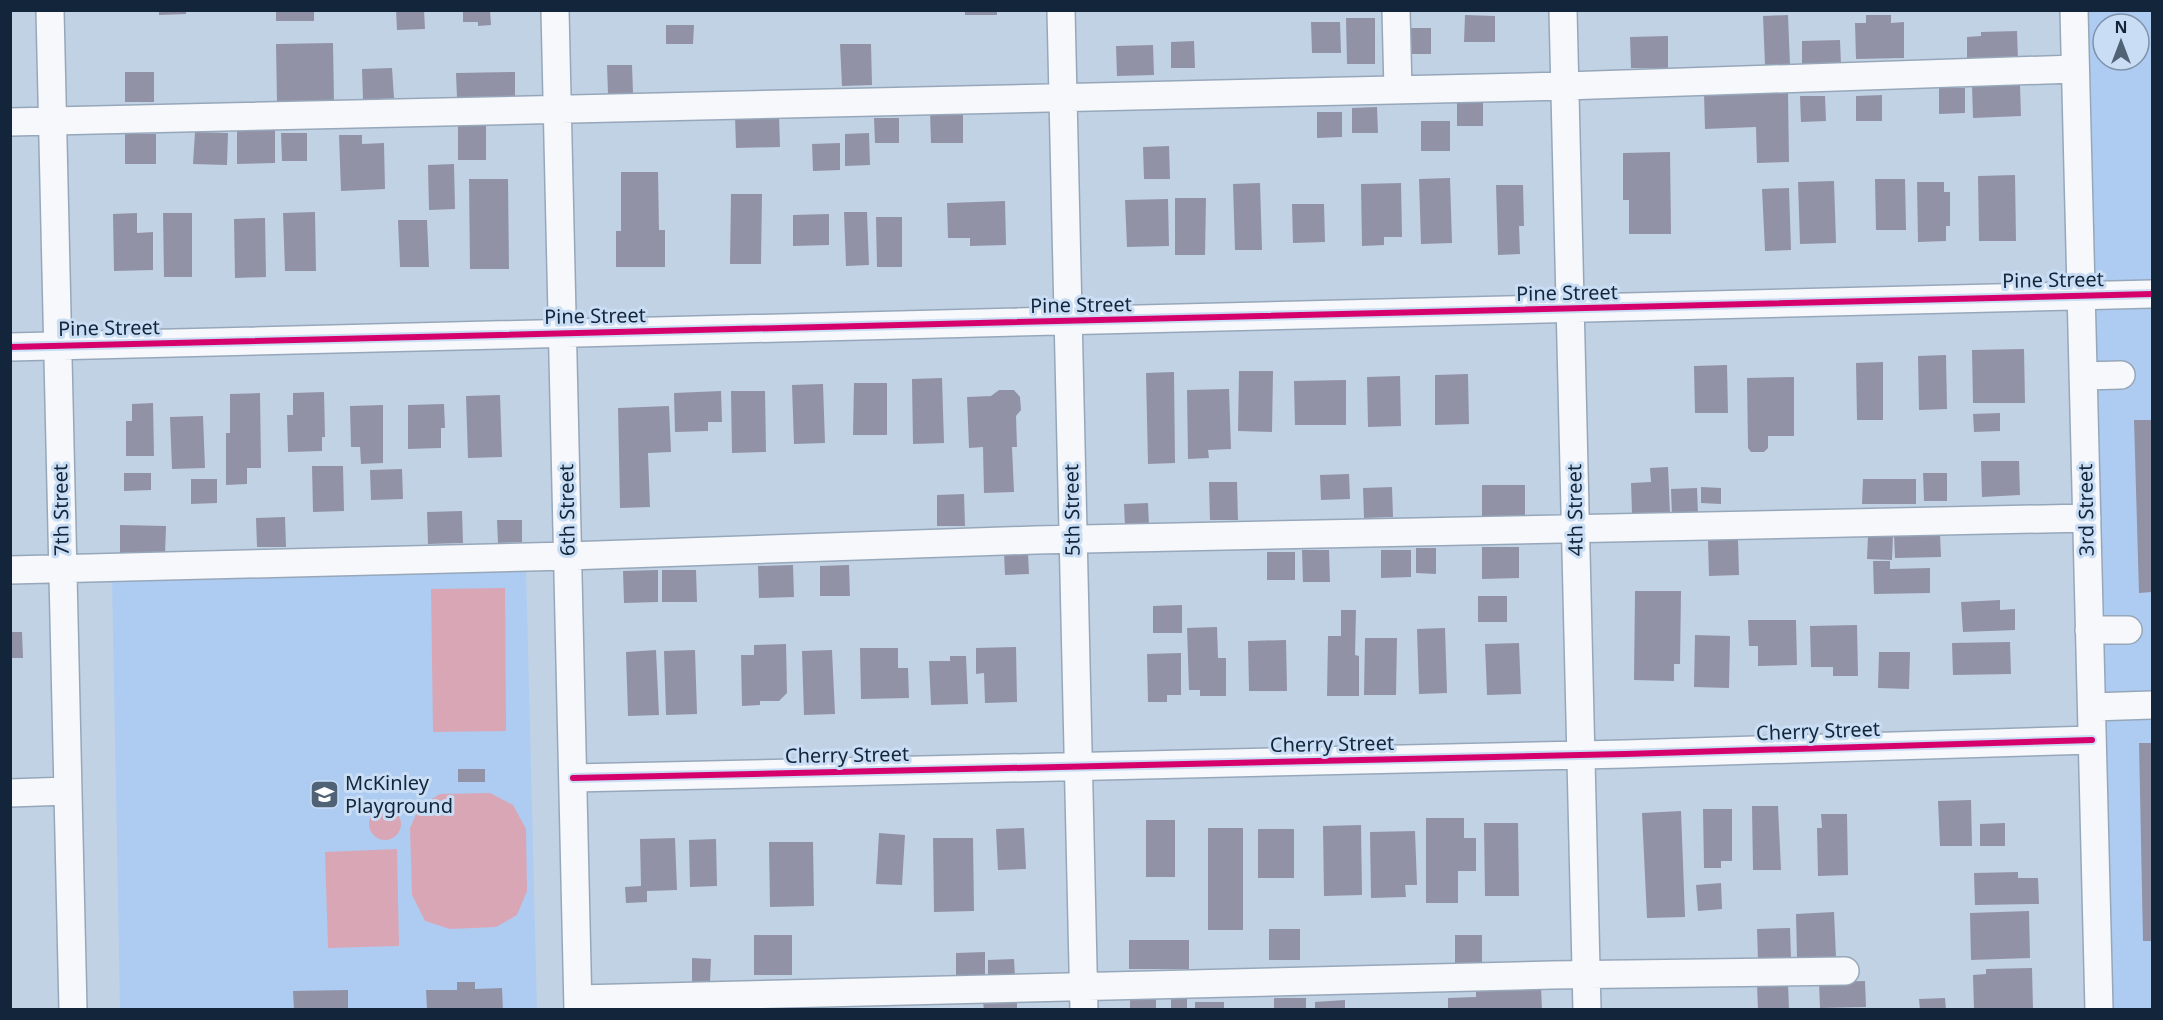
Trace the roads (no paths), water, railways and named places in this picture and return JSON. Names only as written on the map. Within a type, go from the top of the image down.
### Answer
[{"type":"street","name":"7th Street","points":[[50,10],[73,1010]]},
{"type":"street","name":"6th Street","points":[[555,10],[578,1004]]},
{"type":"street","name":"5th Street","points":[[1060,10],[1083,998]]},
{"type":"street","points":[[1396,10],[1398,90]]},
{"type":"street","name":"4th Street","points":[[1563,10],[1587,1010]]},
{"type":"street","name":"3rd Street","points":[[2074,10],[2100,1010]]},
{"type":"street","points":[[10,122],[1565,86],[2075,69]]},
{"type":"street","name":"Pine Street","points":[[10,347],[2152,294]]},
{"type":"street","points":[[2083,376],[2121,375]]},
{"type":"street","points":[[10,570],[568,556],[1073,539],[2086,518]]},
{"type":"street","points":[[2089,630],[2128,630]]},
{"type":"street","points":[[2092,707],[2152,705]]},
{"type":"street","name":"Cherry Street","points":[[573,778],[1581,755],[2092,740]]},
{"type":"street","points":[[10,793],[68,791]]},
{"type":"street","points":[[578,1004],[1083,998],[1586,974],[1845,971]]},
{"type":"place","name":"McKinley Playground","points":[[324,794]]}]
